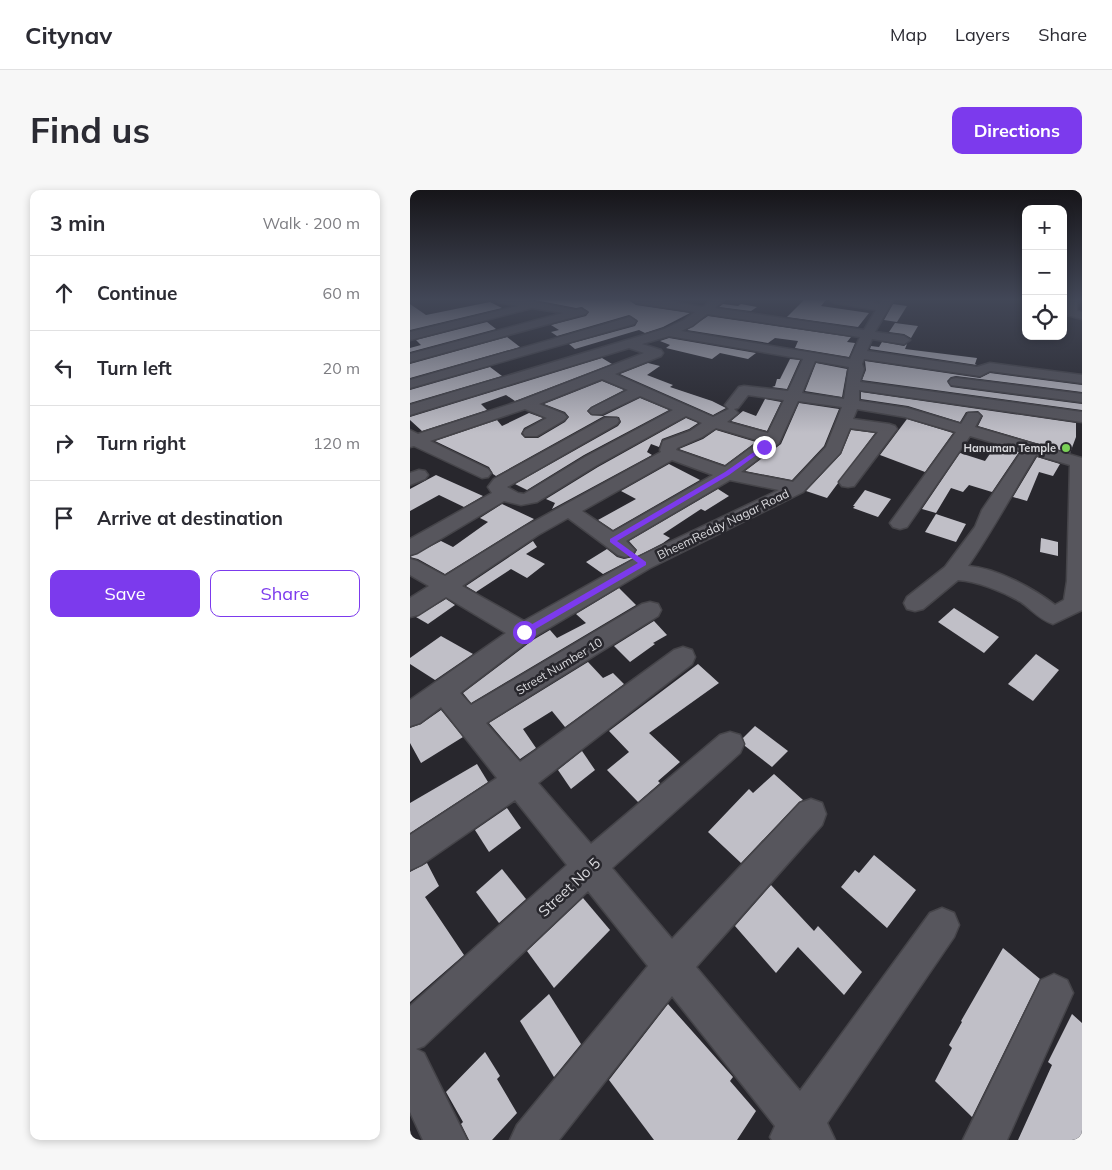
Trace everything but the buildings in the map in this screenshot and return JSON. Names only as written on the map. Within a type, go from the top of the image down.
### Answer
[{"type":"street","points":[[410,358],[463,344]]},
{"type":"street","points":[[410,384],[551,344]]},
{"type":"street","points":[[410,410],[624,344]]},
{"type":"street","points":[[412,439],[525,404],[656,353],[632,344]]},
{"type":"street","points":[[748,344],[860,364],[979,378],[1082,398]]},
{"type":"street","points":[[865,344],[852,385],[852,404],[845,423],[889,429]]},
{"type":"street","points":[[612,541],[727,474],[773,440],[811,356]]},
{"type":"street","points":[[900,523],[966,430],[973,416],[979,378],[984,368],[990,367],[1082,379]]},
{"type":"street","points":[[604,374],[638,391],[685,410],[726,414],[773,440]]},
{"type":"street","points":[[753,377],[726,414],[669,445],[668,450],[671,454],[727,474],[797,488]]},
{"type":"street","points":[[920,377],[979,378]]},
{"type":"street","points":[[852,385],[1082,417]]},
{"type":"street","points":[[744,390],[907,413],[1081,463],[1079,604],[1053,616],[1028,596],[976,574],[953,572]]},
{"type":"street","points":[[638,391],[604,416],[500,483],[497,487],[503,494],[519,500],[530,498],[591,461],[685,410]]},
{"type":"street","points":[[525,404],[564,419],[531,433]]},
{"type":"street","points":[[1014,408],[1014,424]]},
{"type":"street","points":[[848,482],[889,429],[907,413]]},
{"type":"street","name":"BheemReddy Nagar Road","points":[[410,715],[524,632],[643,563],[797,488],[834,450],[845,423]]},
{"type":"street","points":[[412,439],[482,473]]},
{"type":"street","points":[[915,603],[953,572],[984,528],[992,510],[1032,449]]},
{"type":"street","points":[[410,609],[442,586],[531,530],[671,454]]},
{"type":"street","points":[[410,548],[503,494]]},
{"type":"street","points":[[569,510],[643,563]]},
{"type":"street","points":[[410,566],[524,632]]},
{"type":"street","name":"Street Number 10","points":[[467,721],[650,610]]},
{"type":"street","points":[[410,854],[517,781],[683,656]]},
{"type":"street","points":[[443,691],[672,966],[801,1135],[942,925]]},
{"type":"street","name":"Street No 5","points":[[410,1032],[589,867],[730,744]]},
{"type":"street","points":[[532,1140],[672,966],[811,814]]},
{"type":"street","points":[[985,1140],[1054,993]]},
{"type":"street","points":[[410,1067],[446,1140]]},
{"type":"place","name":"Hanuman Temple","points":[[1066,448]]},
{"type":"route","points":[[524,632],[643,563],[612,541],[727,474],[764,447]]}]
